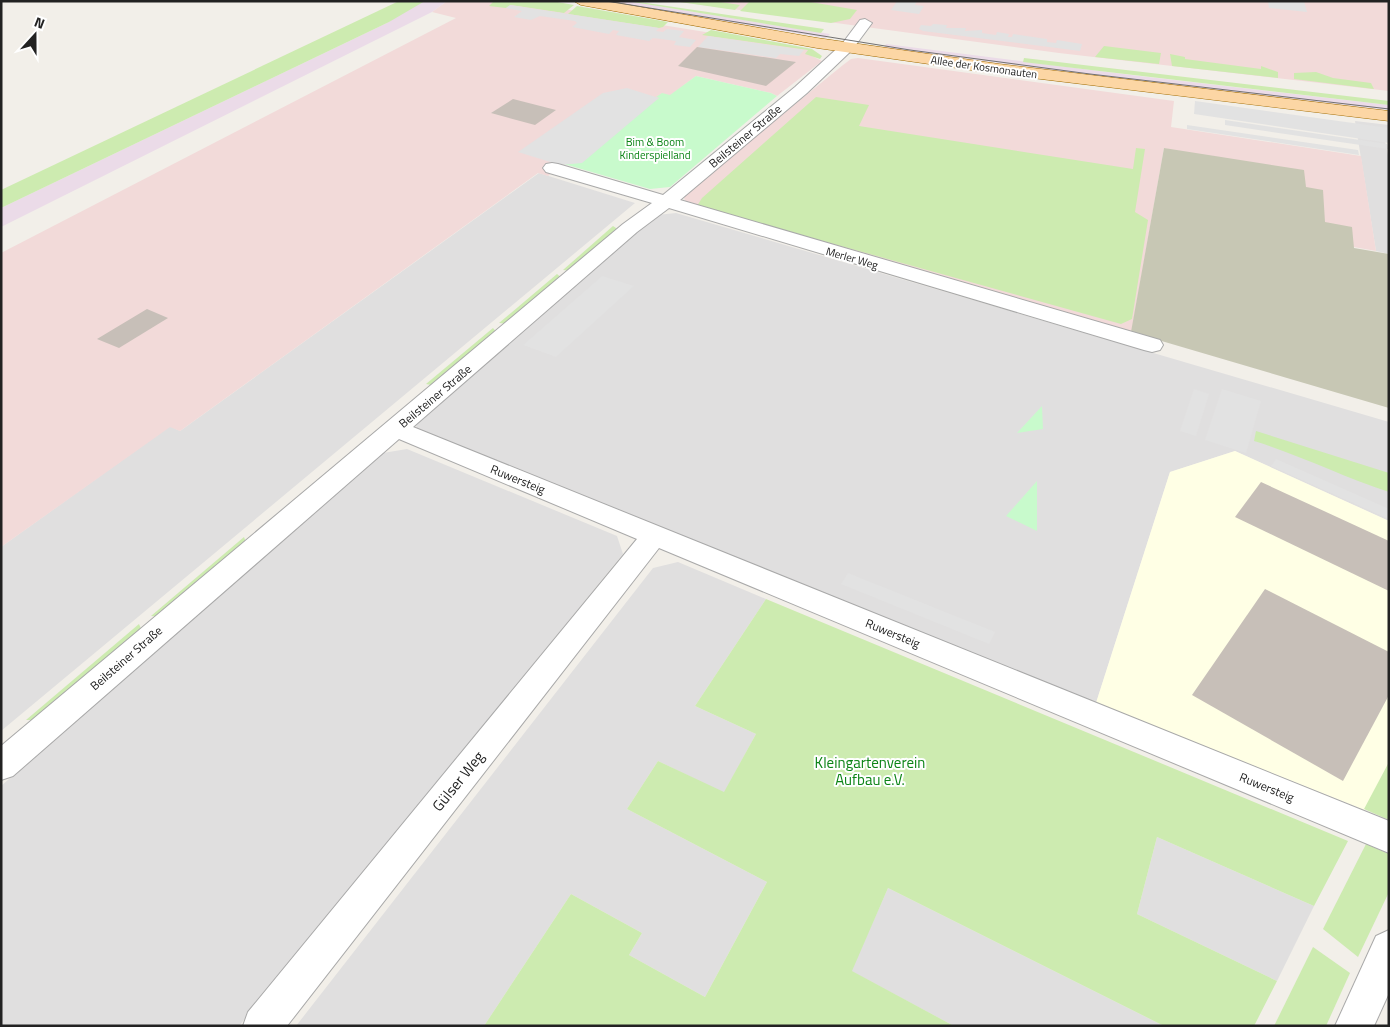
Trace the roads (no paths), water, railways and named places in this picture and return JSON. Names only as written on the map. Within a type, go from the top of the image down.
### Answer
[{"type":"main road","name":"Allee der Kosmonauten","points":[[581,1],[847,47],[1009,70],[1389,116]]},
{"type":"main road","points":[[647,1],[753,17]]},
{"type":"main road","points":[[838,29],[862,28],[878,35]]},
{"type":"street","name":"Beilsteiner Straße","points":[[1,766],[630,228],[665,203],[801,90],[847,47],[862,28]]},
{"type":"street","name":"Merler Weg","points":[[552,168],[649,196],[665,203],[1152,345]]},
{"type":"street","name":"Ruwersteig","points":[[396,429],[1389,837]]},
{"type":"street","name":"Gülser Weg","points":[[262,1026],[654,536]]},
{"type":"street","points":[[1354,1026],[1389,949]]},
{"type":"tram line","points":[[606,1],[910,50],[1090,74],[1389,109]]},
{"type":"park label","name":"Bim & Boom Kinderspielland","points":[[655,148]]},
{"type":"park label","name":"Kleingartenverein Aufbau e.V.","points":[[870,770]]}]
